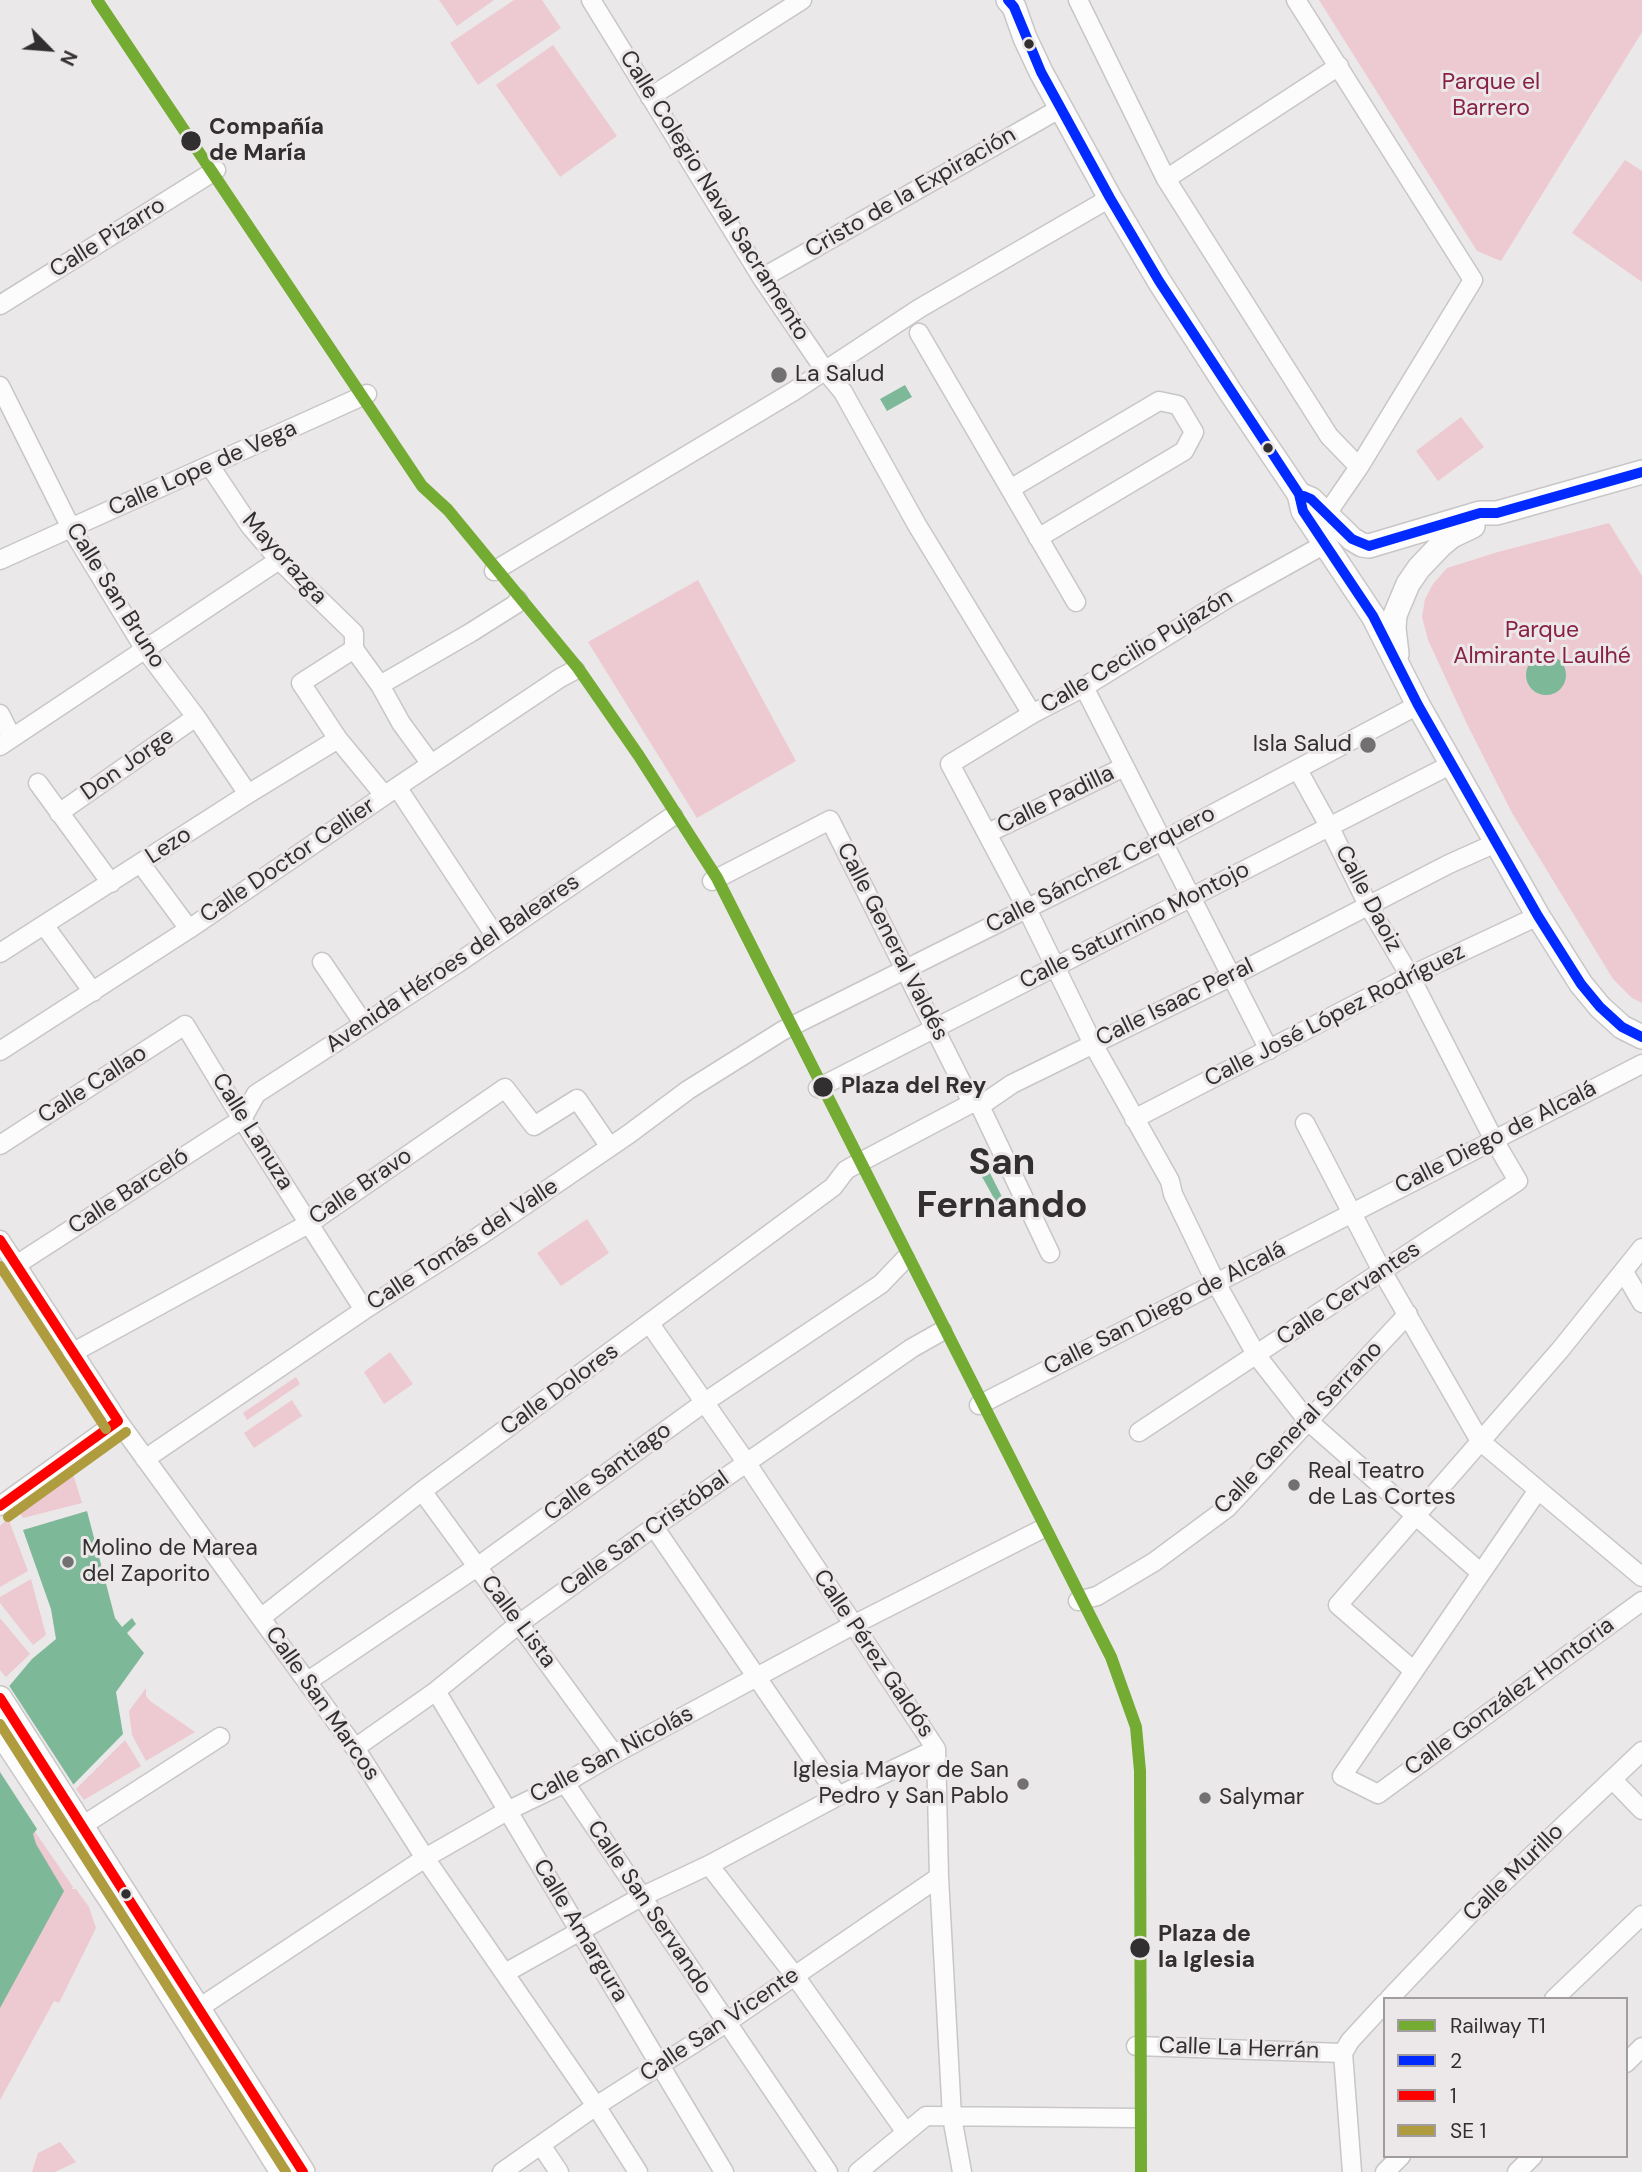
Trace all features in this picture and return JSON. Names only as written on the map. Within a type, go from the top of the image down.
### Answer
[{"type":"street","name":"Calle Colegio Naval Sacramento","points":[[592,0],[762,278],[824,369],[843,392],[917,525],[1032,714]]},
{"type":"street","points":[[650,97],[802,0]]},
{"type":"street","points":[[1078,0],[1166,179],[1329,436],[1359,467]]},
{"type":"street","points":[[1296,0],[1473,280],[1359,467],[1326,515]]},
{"type":"street","points":[[1013,2],[1025,38],[1110,198],[1229,390],[1299,494],[1303,510],[1373,616],[1418,705],[1538,916],[1581,984],[1600,1007],[1622,1027],[1642,1037]]},
{"type":"street","points":[[1166,179],[1339,65]]},
{"type":"street","name":"Cristo de la Expiración","points":[[762,278],[1061,108]]},
{"type":"street","name":"Calle Pizarro","points":[[0,305],[216,170]]},
{"type":"street","points":[[494,571],[794,391],[919,308],[1110,198]]},
{"type":"street","points":[[919,333],[1076,602]]},
{"type":"street","name":"Calle San Bruno","points":[[0,386],[71,528],[144,648],[196,717],[248,794]]},
{"type":"street","name":"Calle Lope de Vega","points":[[0,560],[366,394]]},
{"type":"street","points":[[1010,489],[1159,401],[1178,405],[1194,432],[1184,451],[1038,538]]},
{"type":"street","name":"Mayorazga","points":[[210,466],[250,526],[279,560],[354,632],[354,649],[380,685],[401,723],[432,764]]},
{"type":"street","points":[[1299,494],[1311,499],[1353,539],[1369,546],[1480,513],[1497,513],[1642,472]]},
{"type":"street","points":[[1399,668],[1394,628],[1398,607],[1408,584],[1419,568],[1452,536],[1497,513]]},
{"type":"street","name":"Calle Cecilio Pujazón","points":[[988,833],[950,764],[1325,544]]},
{"type":"street","points":[[0,714],[6,742],[279,560]]},
{"type":"street","points":[[380,685],[460,639],[516,604],[518,600]]},
{"type":"street","points":[[354,649],[302,683],[338,739],[391,791],[496,937]]},
{"type":"street","name":"Calle Doctor Cellier","points":[[0,1051],[189,929],[575,670]]},
{"type":"street","points":[[1084,687],[1269,1049]]},
{"type":"street","name":"Calle Sánchez Cerquero","points":[[782,1031],[1162,841],[1418,705]]},
{"type":"street","name":"Don Jorge","points":[[60,813],[196,717]]},
{"type":"street","name":"Lezo","points":[[0,953],[338,739]]},
{"type":"street","name":"Calle Saturnino Montojo","points":[[818,1088],[1452,764]]},
{"type":"street","name":"Calle Padilla","points":[[988,833],[1124,767]]},
{"type":"street","name":"Calle Daoiz","points":[[1298,771],[1494,1140]]},
{"type":"street","points":[[38,783],[111,883]]},
{"type":"street","name":"Avenida Héroes del Baleares","points":[[242,1119],[256,1094],[496,937],[673,816]]},
{"type":"street","name":"Calle General Valdés","points":[[712,881],[830,820],[976,1104]]},
{"type":"street","points":[[988,833],[1093,1044],[1170,1181],[1173,1194],[1216,1283],[1257,1356],[1307,1420],[1481,1573]]},
{"type":"street","name":"Calle Isaac Peral","points":[[857,1163],[1496,843]]},
{"type":"street","points":[[141,864],[189,929]]},
{"type":"street","name":"Calle José López Rodríguez","points":[[1134,1119],[1409,976],[1538,916]]},
{"type":"street","points":[[44,925],[93,992]]},
{"type":"street","points":[[323,962],[363,1024]]},
{"type":"street","name":"Calle Lanuza","points":[[185,1025],[364,1310]]},
{"type":"street","name":"Calle Callao","points":[[0,1145],[185,1025]]},
{"type":"street","name":"Calle Tomás del Valle","points":[[145,1459],[364,1310],[478,1237],[688,1090],[782,1031]]},
{"type":"street","name":"Calle Diego de Alcalá","points":[[1350,1213],[1642,1064]]},
{"type":"street","name":"Calle Bravo","points":[[72,1353],[310,1223],[505,1088],[534,1126],[577,1099],[610,1147]]},
{"type":"street","points":[[976,1104],[1050,1253]]},
{"type":"street","name":"Calle Barceló","points":[[16,1265],[242,1119]]},
{"type":"street","points":[[1304,1124],[1382,1271],[1480,1441],[1642,1577]]},
{"type":"street","name":"Calle Cervantes","points":[[1139,1432],[1518,1181],[1494,1140]]},
{"type":"street","name":"Calle Dolores","points":[[262,1617],[422,1491],[834,1187],[846,1170],[857,1163]]},
{"type":"street","name":"Calle San Diego de Alcalá","points":[[979,1405],[1350,1213]]},
{"type":"street","name":"Calle San Marcos","points":[[0,1240],[118,1421],[355,1748],[425,1858],[597,2106],[638,2172]]},
{"type":"street","points":[[1538,1490],[1414,1671],[1338,1605],[1560,1350],[1642,1248]]},
{"type":"street","name":"Calle Santiago","points":[[308,1681],[477,1567],[705,1402],[881,1284],[905,1259]]},
{"type":"street","points":[[1624,1272],[1642,1303]]},
{"type":"street","name":"Calle General Serrano","points":[[1078,1601],[1097,1596],[1154,1562],[1227,1508],[1408,1314]]},
{"type":"street","name":"Calle Pérez Galdós","points":[[650,1324],[746,1462],[936,1749],[939,1877],[952,2117],[962,2172]]},
{"type":"street","name":"Calle San Cristóbal","points":[[355,1748],[436,1691],[520,1623],[654,1527],[912,1348],[942,1331]]},
{"type":"street","points":[[0,1506],[118,1421]]},
{"type":"street","name":"Calle Lista","points":[[422,1491],[614,1754]]},
{"type":"street","points":[[654,1527],[838,1796]]},
{"type":"street","name":"Calle San Nicolás","points":[[199,2008],[425,1858],[507,1811],[565,1783],[853,1625],[1040,1530]]},
{"type":"street","name":"Calle González Hontoria","points":[[1414,1671],[1342,1776],[1378,1794],[1642,1601]]},
{"type":"street","name":"Calle Amargura","points":[[436,1691],[724,2172]]},
{"type":"street","points":[[0,1698],[122,1917],[282,2172]]},
{"type":"street","points":[[0,1732],[60,1809],[82,1826],[303,2172]]},
{"type":"street","points":[[82,1826],[220,1737]]},
{"type":"street","points":[[505,1973],[641,1897],[709,1866],[838,1796],[936,1749]]},
{"type":"street","name":"Calle Murillo","points":[[1391,1997],[1468,1916],[1642,1751]]},
{"type":"street","points":[[1613,1780],[1642,1810]]},
{"type":"street","name":"Calle San Servando","points":[[565,1783],[828,2172]]},
{"type":"street","points":[[709,1866],[794,1976],[905,2131]]},
{"type":"street","name":"Calle San Vicente","points":[[502,2172],[939,1877]]},
{"type":"street","points":[[1556,1997],[1642,1915]]},
{"type":"street","points":[[1352,2172],[1343,2053],[1350,2041],[1383,2005]]},
{"type":"street","name":"Calle La Herrán","points":[[1136,2046],[1343,2053]]},
{"type":"street","points":[[1628,2061],[1642,2047]]},
{"type":"street","points":[[858,2172],[926,2116],[1136,2118]]},
{"type":"street","points":[[541,2145],[559,2172]]},
{"type":"street","points":[[1385,2172],[1399,2158]]},
{"type":"street","points":[[1517,2172],[1531,2158]]},
{"type":"green space","points":[[439,0],[494,0],[457,26]]},
{"type":"green space","points":[[514,0],[542,0],[561,28],[478,85],[450,43]]},
{"type":"green space","name":"Parque el Barrero","points":[[1319,0],[1642,0],[1642,32],[1501,261],[1477,251]]},
{"type":"green space","points":[[553,45],[617,136],[560,177],[496,85]]},
{"type":"green space","points":[[1625,160],[1642,171],[1642,282],[1572,233]]},
{"type":"green space","points":[[1461,417],[1484,447],[1438,481],[1416,451]]},
{"type":"green space","name":"Parque Almirante Laulhé","points":[[1609,523],[1642,576],[1642,1003],[1632,998],[1613,979],[1512,813],[1428,640],[1422,617],[1425,599],[1433,584],[1447,568]]},
{"type":"green space","points":[[698,580],[796,761],[697,818],[588,642]]},
{"type":"green space","points":[[587,1219],[609,1253],[561,1286],[537,1253]]},
{"type":"green space","points":[[390,1352],[413,1384],[384,1404],[364,1372]]},
{"type":"green space","points":[[296,1377],[300,1384],[247,1420],[243,1413]]},
{"type":"green space","points":[[292,1400],[302,1416],[254,1448],[244,1433]]},
{"type":"green space","points":[[73,1474],[82,1503],[23,1518],[18,1510]]},
{"type":"green space","points":[[8,1518],[28,1571],[0,1587],[0,1526]]},
{"type":"green space","points":[[31,1579],[46,1635],[33,1645],[0,1603],[0,1597]]},
{"type":"green space","points":[[0,1618],[30,1654],[6,1677],[0,1670]]},
{"type":"green space","points":[[146,1688],[146,1696],[150,1701],[195,1732],[146,1761],[132,1735],[129,1711]]},
{"type":"green space","points":[[125,1740],[141,1766],[84,1800],[76,1789]]},
{"type":"green space","points":[[0,1781],[72,1889],[76,1889],[89,1907],[96,1928],[59,2003],[54,2001],[0,2100]]},
{"type":"green space","points":[[60,2142],[76,2162],[55,2172],[32,2172],[38,2153]]},
{"type":"shaded area","points":[[905,385],[912,397],[887,411],[880,399]]},
{"type":"shaded area","points":[[1546,655],[1560,661],[1566,675],[1560,689],[1546,695],[1532,689],[1526,675],[1532,661]]},
{"type":"shaded area","points":[[989,1171],[1006,1205],[1000,1209],[981,1175]]},
{"type":"shaded area","points":[[87,1511],[115,1618],[122,1627],[132,1618],[136,1624],[127,1633],[144,1653],[116,1692],[123,1734],[73,1785],[33,1834],[36,1844],[64,1891],[0,2008],[0,1697],[32,1659],[56,1639],[51,1609],[23,1530]]},
{"type":"pier","points":[[8,1684],[75,1787],[39,1832],[0,1772],[0,1693]]},
{"type":"rail line","name":"T1","points":[[97,0],[422,486],[448,510],[578,668],[639,756],[717,878],[1111,1657],[1136,1727],[1140,1771],[1141,2172]]},
{"type":"transit line","name":"2","points":[[1008,0],[1014,7],[1041,72],[1110,198],[1159,281],[1299,494],[1303,511],[1373,616],[1418,705],[1538,916],[1581,984],[1600,1007],[1622,1027],[1642,1037]]},
{"type":"transit line","name":"2","points":[[1304,496],[1311,499],[1352,539],[1369,546],[1480,513],[1497,513],[1642,472]]},
{"type":"transit line","name":"1","points":[[0,1240],[118,1421]]},
{"type":"transit line","points":[[0,1266],[106,1429]]},
{"type":"transit line","name":"1","points":[[0,1506],[118,1421]]},
{"type":"transit line","points":[[8,1517],[126,1432]]},
{"type":"transit line","name":"1","points":[[0,1698],[303,2172]]},
{"type":"transit line","points":[[0,1724],[286,2172]]},
{"type":"place","name":"Compañía de María","points":[[191,141]]},
{"type":"place","name":"La Salud","points":[[779,375]]},
{"type":"place","name":"Isla Salud","points":[[1368,745]]},
{"type":"place","name":"Plaza del Rey","points":[[823,1087]]},
{"type":"place","name":"Real Teatro de Las Cortes","points":[[1294,1485]]},
{"type":"place","name":"Molino de Marea del Zaporito","points":[[68,1562]]},
{"type":"place","name":"Iglesia Mayor de San Pedro y San Pablo","points":[[1023,1784]]},
{"type":"place","name":"Salymar","points":[[1205,1798]]},
{"type":"place","name":"Plaza de la Iglesia","points":[[1140,1948]]},
{"type":"district","name":"San Fernando","points":[[1002,1186]]}]
